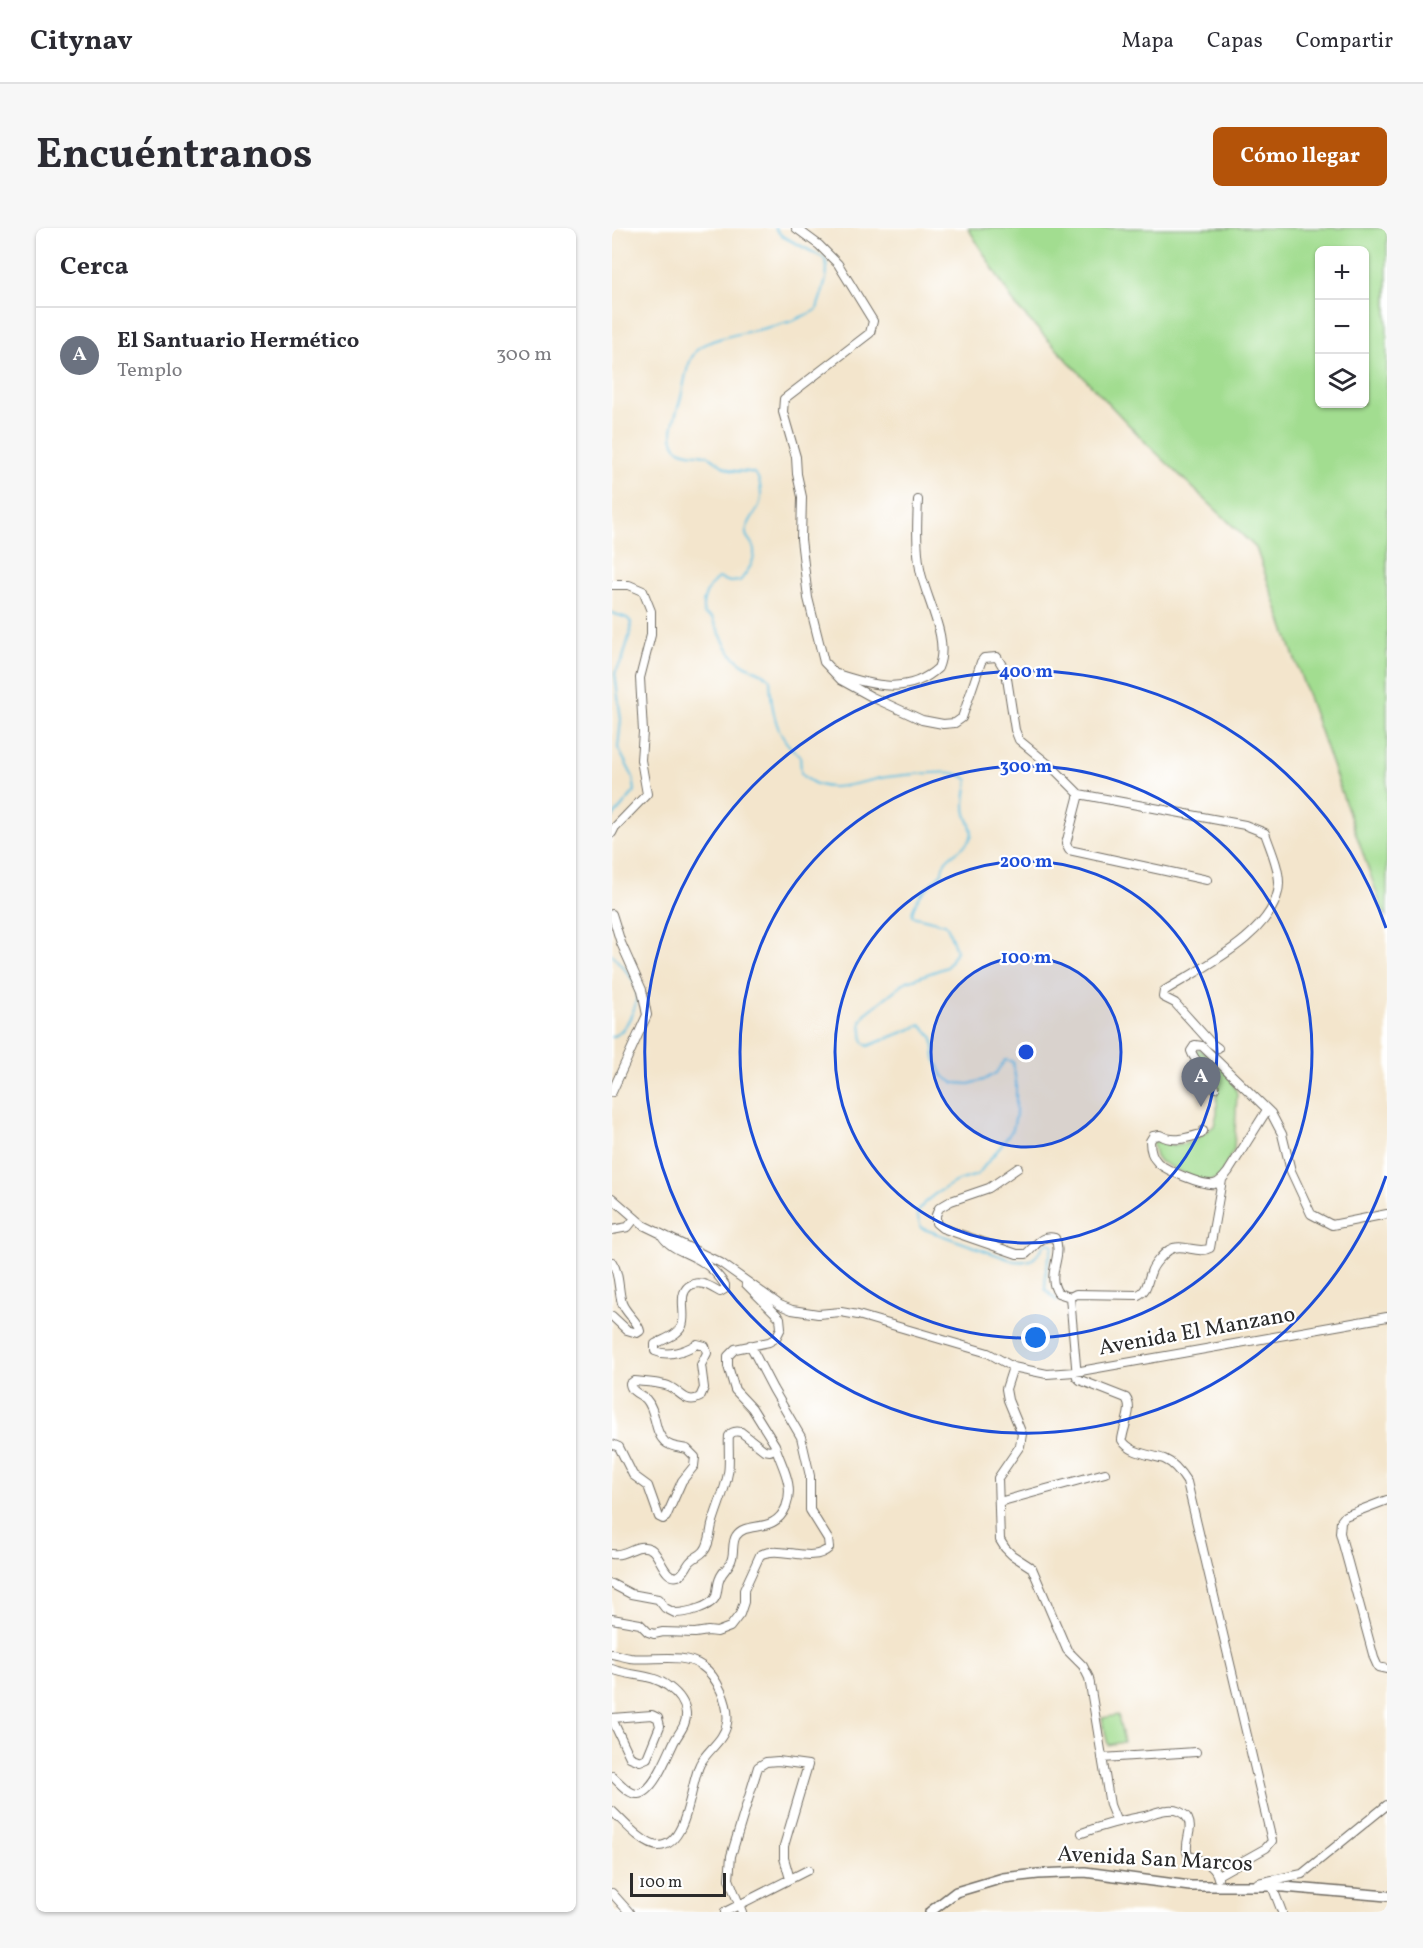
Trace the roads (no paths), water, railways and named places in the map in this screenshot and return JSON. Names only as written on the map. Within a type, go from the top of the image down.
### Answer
[{"type":"street","points":[[796,228],[819,245],[838,264],[873,321],[870,333],[783,402],[783,412],[796,457],[802,497],[801,539],[808,598],[824,662],[841,680],[872,697],[922,720],[943,724],[955,723],[962,718],[981,662],[990,657],[997,657],[1005,672],[1015,730],[1019,740],[1053,768],[1079,794],[1245,825],[1265,833],[1279,881],[1277,897],[1268,915],[1239,944],[1164,991],[1163,997],[1175,1003],[1218,1048]]},
{"type":"street","points":[[833,672],[869,684],[892,686],[922,678],[938,668],[941,653],[940,639],[921,573],[918,554],[918,500]]},
{"type":"street","points":[[612,585],[637,588],[646,596],[651,611],[651,635],[640,678],[643,732],[640,760],[647,794],[612,833]]},
{"type":"street","points":[[1079,794],[1066,844],[1070,850],[1207,880]]},
{"type":"street","points":[[612,914],[621,943],[642,990],[647,1015],[612,1092]]},
{"type":"street","points":[[1215,1088],[1213,1078],[1193,1057],[1191,1051],[1195,1046],[1202,1046],[1267,1110],[1282,1134],[1290,1172],[1311,1214],[1332,1225],[1387,1214]]},
{"type":"street","points":[[1018,1168],[989,1188],[951,1202],[939,1209],[936,1223],[942,1228],[1017,1254],[1026,1254],[1042,1238],[1048,1236],[1054,1238],[1058,1244],[1052,1281],[1058,1293],[1070,1297],[1076,1294],[1138,1295],[1143,1293],[1147,1286],[1151,1270],[1170,1250],[1179,1247],[1206,1251],[1210,1248],[1222,1180],[1267,1110]]},
{"type":"street","points":[[1203,1131],[1201,1134],[1176,1140],[1160,1135],[1153,1136],[1150,1147],[1158,1163],[1199,1184],[1215,1184],[1222,1180]]},
{"type":"street","points":[[612,1198],[635,1218],[740,1275],[746,1284],[780,1317],[782,1328],[776,1338],[769,1342],[735,1349],[730,1354],[727,1363],[731,1381],[738,1394],[752,1408],[775,1445],[788,1478],[789,1490],[786,1507],[771,1524],[757,1528],[744,1528],[738,1533],[734,1540],[731,1561],[720,1577],[716,1597],[711,1602],[675,1613],[665,1608],[658,1599],[631,1594],[612,1584]]},
{"type":"street","points":[[612,1230],[628,1227],[635,1218]]},
{"type":"street","points":[[612,1444],[619,1447],[633,1474],[648,1486],[658,1516],[665,1518],[682,1481],[694,1466],[695,1457],[687,1449],[673,1446],[663,1440],[649,1404],[631,1389],[630,1384],[634,1381],[665,1385],[688,1400],[700,1397],[704,1389],[701,1365],[707,1353],[705,1346],[697,1344],[680,1352],[659,1353],[654,1346],[680,1329],[683,1319],[683,1295],[689,1286],[703,1283],[720,1292],[725,1289],[725,1285],[714,1271],[701,1261],[668,1244],[662,1234]]},
{"type":"street","points":[[612,1262],[617,1273],[622,1302],[640,1331],[634,1333],[627,1330],[612,1316]]},
{"type":"street","name":"Avenida El Manzano","points":[[740,1275],[780,1305],[792,1310],[818,1314],[841,1312],[858,1315],[988,1353],[1012,1367],[1047,1374],[1075,1372],[1387,1317]]},
{"type":"street","points":[[1070,1297],[1075,1372],[1080,1380],[1126,1398],[1129,1408],[1122,1440],[1126,1447],[1151,1457],[1165,1459],[1179,1470],[1187,1482],[1272,1841],[1266,1848],[1218,1875]]},
{"type":"street","points":[[612,1619],[635,1623],[654,1634],[722,1631],[734,1624],[740,1614],[744,1602],[744,1590],[760,1555],[771,1551],[818,1554],[829,1548],[830,1543],[810,1510],[810,1476],[801,1437],[750,1345]]},
{"type":"street","points":[[1012,1367],[1006,1389],[1008,1400],[1022,1434],[1020,1446],[998,1478],[1000,1540],[1012,1555],[1032,1568],[1067,1650],[1083,1666],[1089,1678],[1110,1804],[1116,1820]]},
{"type":"street","points":[[612,1554],[621,1555],[634,1548],[646,1547],[657,1554],[668,1573],[675,1576],[681,1575],[691,1561],[705,1551],[708,1544],[727,1480],[731,1434],[741,1432],[767,1451],[772,1450],[775,1445]]},
{"type":"street","points":[[999,1502],[1105,1473]]},
{"type":"street","points":[[1387,1500],[1345,1516],[1340,1525],[1340,1533],[1374,1658],[1378,1667],[1387,1669]]},
{"type":"street","points":[[612,1654],[630,1658],[682,1659],[700,1664],[708,1670],[718,1687],[728,1716],[722,1737],[701,1762],[687,1810],[677,1835],[672,1841],[660,1846],[647,1842],[612,1811]]},
{"type":"street","points":[[612,1670],[623,1674],[646,1676],[662,1682],[682,1700],[687,1713],[683,1728],[673,1744],[667,1761],[645,1791],[639,1794],[633,1793],[612,1776]]},
{"type":"street","points":[[652,1715],[658,1719],[660,1726],[647,1758],[640,1761],[630,1757],[612,1718],[652,1715]]},
{"type":"street","points":[[1102,1758],[1196,1752]]},
{"type":"street","points":[[741,1908],[729,1879],[731,1856],[758,1767],[766,1761],[808,1765],[784,1846],[784,1858],[790,1879]]},
{"type":"street","points":[[1240,1886],[1302,1874],[1387,1805]]},
{"type":"street","points":[[1082,1833],[1116,1820],[1168,1810],[1178,1811],[1186,1816],[1189,1822],[1186,1849],[1188,1855],[1211,1865],[1218,1875],[1219,1886]]},
{"type":"street","points":[[725,1912],[741,1908],[808,1870]]},
{"type":"street","name":"Avenida San Marcos","points":[[930,1912],[956,1892],[1003,1878],[1085,1872],[1190,1886],[1272,1886],[1387,1896]]},
{"type":"street","points":[[1272,1886],[1282,1912]]},
{"type":"street","points":[[612,1893],[624,1911]]},
{"type":"waterway","points":[[775,228],[782,236],[824,258],[827,270],[817,309],[790,322],[716,340],[697,350],[688,366],[674,419],[673,441],[680,450],[709,456],[725,468],[734,471],[750,472],[758,477],[760,484],[761,500],[746,532],[754,549],[752,564],[740,581],[730,582],[718,578],[714,581],[704,599],[704,614],[712,618],[726,646],[741,663],[770,679],[776,722],[785,740],[800,755],[801,773],[810,781],[819,785],[839,787],[887,777],[942,772],[956,774],[968,780],[965,806],[971,837],[946,861],[942,873],[915,903],[912,916],[945,924],[956,951],[947,967],[905,982],[865,1014],[861,1022],[863,1042],[868,1046],[921,1025],[933,1038],[935,1058],[943,1076],[954,1083],[969,1084],[984,1080],[996,1073],[1005,1060],[1013,1062],[1016,1083],[1016,1114],[1013,1129],[977,1175],[955,1182],[935,1194],[924,1203],[917,1214],[921,1228],[1014,1261],[1033,1259],[1045,1244],[1050,1243],[1053,1245],[1046,1268],[1045,1289],[1057,1301]]},
{"type":"waterway","points":[[612,613],[627,618],[631,622],[623,658],[615,673],[621,720],[618,748],[633,777],[635,791],[612,818]]},
{"type":"waterway","points":[[612,954],[630,976],[637,990],[635,1006],[628,1022],[618,1034],[612,1037]]},
{"type":"place","name":"El Santuario Hermético","points":[[1201,1107]]}]
